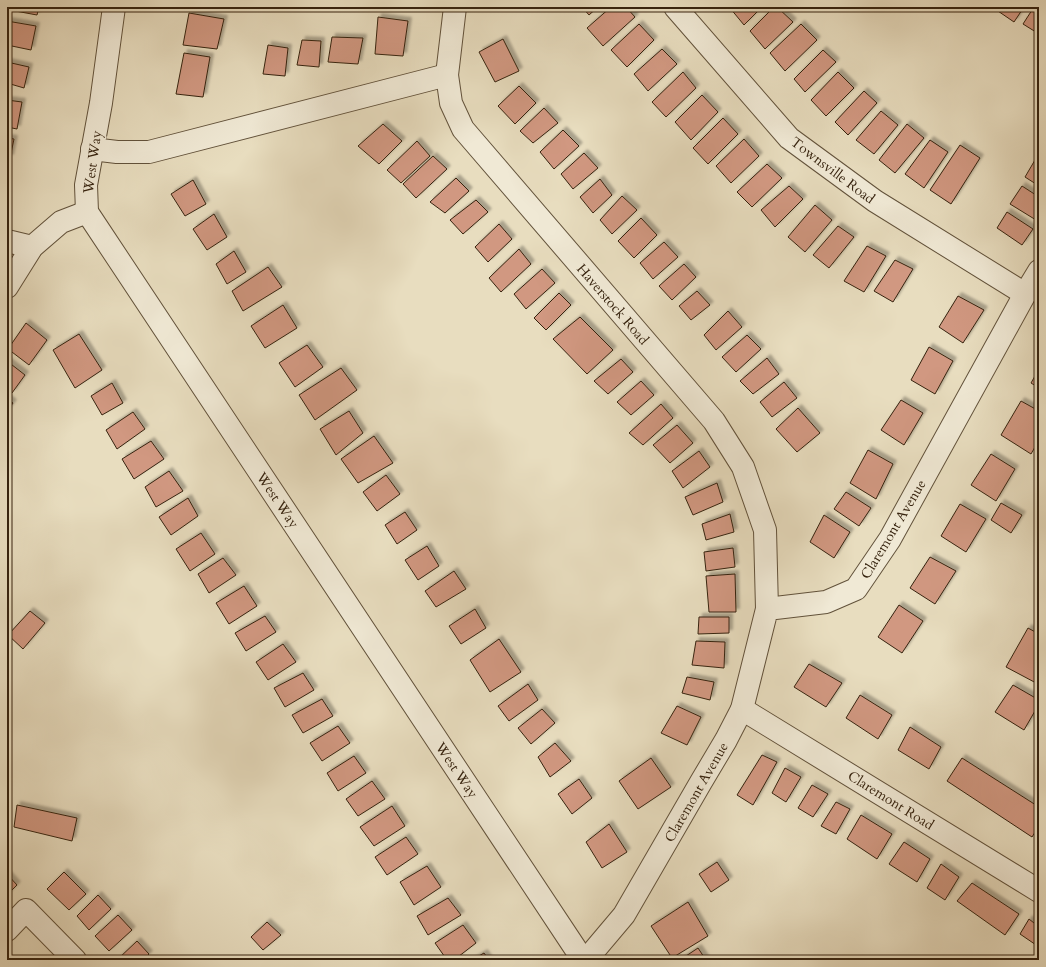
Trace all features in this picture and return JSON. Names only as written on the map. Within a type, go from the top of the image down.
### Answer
[{"type":"street","name":"West Way","points":[[114,7],[86,185],[87,212],[585,960]]},
{"type":"street","name":"Haverstock Road","points":[[455,7],[447,74],[451,104],[463,129],[714,421],[743,467],[765,530],[767,610]]},
{"type":"street","name":"Townsville Road","points":[[675,7],[789,138],[875,202],[1025,294]]},
{"type":"street","points":[[92,149],[117,152],[149,152],[447,74]]},
{"type":"street","points":[[7,287],[32,247],[61,222],[87,212]]},
{"type":"street","points":[[7,241],[32,247]]},
{"type":"street","name":"Claremont Avenue","points":[[585,960],[624,916],[700,782],[726,740],[742,709],[767,610],[826,602],[856,589],[890,539],[1039,271]]},
{"type":"street","name":"Claremont Road","points":[[742,709],[1039,891]]},
{"type":"street","points":[[7,930],[26,910],[75,960]]},
{"type":"building","points":[[10,7],[39,7],[37,15],[10,10]]},
{"type":"building","points":[[582,7],[598,7],[589,15]]},
{"type":"building","points":[[611,7],[626,7],[635,17],[603,46],[587,28]]},
{"type":"building","points":[[762,7],[744,25],[730,8]]},
{"type":"building","points":[[774,7],[777,7],[793,22],[765,49],[750,31]]},
{"type":"building","points":[[997,7],[1024,7],[1014,22],[995,9]]},
{"type":"building","points":[[1034,7],[1039,7],[1039,34],[1023,24]]},
{"type":"building","points":[[189,13],[224,19],[217,49],[183,45]]},
{"type":"building","points":[[378,17],[408,21],[403,56],[375,54]]},
{"type":"building","points":[[7,21],[36,26],[31,50],[7,45]]},
{"type":"building","points":[[639,24],[654,40],[627,67],[611,50]]},
{"type":"building","points":[[801,24],[817,40],[785,71],[770,53]]},
{"type":"building","points":[[332,37],[363,38],[358,64],[328,62]]},
{"type":"building","points":[[503,39],[519,71],[495,82],[479,52]]},
{"type":"building","points":[[302,40],[321,41],[319,67],[297,65]]},
{"type":"building","points":[[268,45],[288,48],[285,76],[263,74]]},
{"type":"building","points":[[662,49],[677,64],[648,91],[634,74]]},
{"type":"building","points":[[823,50],[836,62],[805,92],[794,79]]},
{"type":"building","points":[[184,53],[210,57],[203,97],[176,94]]},
{"type":"building","points":[[7,62],[29,67],[24,88],[7,83]]},
{"type":"building","points":[[683,72],[696,88],[666,117],[652,102]]},
{"type":"building","points":[[838,72],[854,88],[826,116],[811,100]]},
{"type":"building","points":[[519,86],[536,103],[515,124],[498,106]]},
{"type":"building","points":[[864,91],[877,103],[848,135],[835,122]]},
{"type":"building","points":[[702,95],[718,112],[691,140],[675,122]]},
{"type":"building","points":[[7,100],[22,102],[17,129],[7,127]]},
{"type":"building","points":[[544,108],[558,123],[533,143],[520,131]]},
{"type":"building","points":[[881,111],[898,125],[874,154],[856,140]]},
{"type":"building","points":[[723,118],[738,134],[708,164],[693,148]]},
{"type":"building","points":[[383,124],[402,141],[379,164],[358,146]]},
{"type":"building","points":[[907,124],[924,138],[895,173],[879,160]]},
{"type":"building","points":[[563,130],[579,146],[554,169],[540,152]]},
{"type":"building","points":[[7,138],[14,139],[10,158],[7,157]]},
{"type":"building","points":[[744,139],[759,156],[731,183],[716,166]]},
{"type":"building","points":[[930,140],[948,152],[924,188],[905,174]]},
{"type":"building","points":[[417,141],[430,156],[401,183],[387,170]]},
{"type":"building","points":[[960,145],[980,158],[951,204],[930,190]]},
{"type":"building","points":[[584,153],[598,168],[573,189],[561,174]]},
{"type":"building","points":[[433,156],[447,169],[416,198],[403,184]]},
{"type":"building","points":[[1035,160],[1039,163],[1039,186],[1025,177]]},
{"type":"building","points":[[767,164],[782,178],[752,207],[737,192]]},
{"type":"building","points":[[456,178],[469,191],[445,213],[430,202]]},
{"type":"building","points":[[600,179],[612,195],[593,213],[580,197]]},
{"type":"building","points":[[193,180],[206,204],[185,216],[171,194]]},
{"type":"building","points":[[789,186],[803,199],[775,227],[761,210]]},
{"type":"building","points":[[1022,186],[1039,197],[1039,215],[1036,220],[1010,204]]},
{"type":"building","points":[[622,196],[637,210],[612,234],[600,220]]},
{"type":"building","points":[[476,200],[488,212],[463,234],[450,220]]},
{"type":"building","points":[[815,205],[832,220],[805,252],[788,237]]},
{"type":"building","points":[[1007,212],[1033,229],[1022,245],[997,228]]},
{"type":"building","points":[[214,214],[227,237],[207,250],[193,229]]},
{"type":"building","points":[[641,218],[657,235],[634,258],[618,241]]},
{"type":"building","points":[[499,224],[512,239],[488,262],[475,247]]},
{"type":"building","points":[[838,226],[854,237],[829,268],[813,255]]},
{"type":"building","points":[[664,242],[678,257],[653,279],[640,263]]},
{"type":"building","points":[[867,246],[886,256],[864,292],[844,281]]},
{"type":"building","points":[[519,249],[531,264],[501,292],[489,278]]},
{"type":"building","points":[[234,251],[246,272],[227,284],[216,264]]},
{"type":"building","points":[[895,260],[913,269],[893,302],[874,291]]},
{"type":"building","points":[[684,264],[696,277],[672,300],[659,286]]},
{"type":"building","points":[[268,267],[282,287],[243,311],[232,291]]},
{"type":"building","points":[[542,269],[555,283],[526,309],[514,294]]},
{"type":"building","points":[[697,291],[710,305],[691,320],[679,306]]},
{"type":"building","points":[[559,293],[571,305],[546,330],[534,318]]},
{"type":"building","points":[[958,296],[984,310],[963,343],[939,327]]},
{"type":"building","points":[[283,305],[297,328],[265,348],[251,326]]},
{"type":"building","points":[[728,311],[742,327],[716,350],[704,335]]},
{"type":"building","points":[[580,317],[613,350],[587,374],[553,339]]},
{"type":"building","points":[[26,323],[47,340],[29,365],[8,349]]},
{"type":"building","points":[[79,334],[102,370],[75,388],[53,350]]},
{"type":"building","points":[[747,335],[761,349],[736,372],[722,357]]},
{"type":"building","points":[[307,345],[323,367],[295,387],[279,363]]},
{"type":"building","points":[[929,347],[953,361],[935,394],[911,380]]},
{"type":"building","points":[[767,358],[779,374],[753,394],[740,381]]},
{"type":"building","points":[[621,359],[633,372],[608,394],[594,381]]},
{"type":"building","points":[[7,361],[25,375],[12,393],[7,389]]},
{"type":"building","points":[[341,368],[357,390],[315,420],[299,395]]},
{"type":"building","points":[[1039,369],[1039,388],[1031,383]]},
{"type":"building","points":[[641,381],[654,395],[631,415],[617,402]]},
{"type":"building","points":[[784,382],[797,398],[772,417],[760,402]]},
{"type":"building","points":[[112,383],[123,403],[102,415],[91,396]]},
{"type":"building","points":[[7,398],[13,403],[7,411]]},
{"type":"building","points":[[901,400],[923,413],[904,445],[881,430]]},
{"type":"building","points":[[1021,401],[1039,411],[1039,440],[1031,454],[1001,435]]},
{"type":"building","points":[[661,404],[673,418],[643,445],[629,433]]},
{"type":"building","points":[[798,408],[820,433],[797,452],[776,429]]},
{"type":"building","points":[[349,411],[363,433],[336,455],[320,429]]},
{"type":"building","points":[[133,412],[145,429],[117,449],[106,430]]},
{"type":"building","points":[[677,425],[693,443],[670,463],[653,445]]},
{"type":"building","points":[[374,436],[393,463],[358,483],[341,459]]},
{"type":"building","points":[[151,441],[164,459],[134,479],[122,459]]},
{"type":"building","points":[[868,450],[893,464],[876,499],[850,483]]},
{"type":"building","points":[[699,451],[710,467],[683,488],[672,471]]},
{"type":"building","points":[[991,454],[1015,469],[996,501],[971,485]]},
{"type":"building","points":[[169,471],[183,491],[156,507],[145,487]]},
{"type":"building","points":[[386,475],[400,494],[377,511],[363,492]]},
{"type":"building","points":[[717,483],[723,502],[693,515],[685,497]]},
{"type":"building","points":[[846,492],[871,508],[859,526],[834,509]]},
{"type":"building","points":[[188,498],[198,516],[171,535],[159,517]]},
{"type":"building","points":[[1001,503],[1022,515],[1011,533],[991,520]]},
{"type":"building","points":[[960,504],[986,519],[966,552],[941,536]]},
{"type":"building","points":[[405,512],[417,530],[397,544],[385,525]]},
{"type":"building","points":[[730,514],[734,532],[706,540],[702,524]]},
{"type":"building","points":[[824,515],[850,532],[834,558],[810,542]]},
{"type":"building","points":[[201,533],[215,554],[190,571],[176,549]]},
{"type":"building","points":[[427,546],[439,566],[418,580],[405,560]]},
{"type":"building","points":[[733,548],[735,567],[706,571],[704,552]]},
{"type":"building","points":[[930,557],[956,571],[935,604],[910,588]]},
{"type":"building","points":[[223,558],[236,575],[209,593],[198,574]]},
{"type":"building","points":[[454,571],[466,589],[436,607],[425,591]]},
{"type":"building","points":[[735,574],[736,612],[709,612],[706,576]]},
{"type":"building","points":[[244,586],[257,606],[229,624],[216,603]]},
{"type":"building","points":[[899,605],[923,621],[902,653],[878,637]]},
{"type":"building","points":[[475,609],[486,628],[461,644],[449,626]]},
{"type":"building","points":[[30,611],[45,623],[23,649],[8,635]]},
{"type":"building","points":[[265,616],[276,632],[246,651],[235,633]]},
{"type":"building","points":[[699,617],[729,617],[729,633],[698,634]]},
{"type":"building","points":[[1028,628],[1039,634],[1038,684],[1006,667]]},
{"type":"building","points":[[499,639],[521,672],[490,692],[470,660]]},
{"type":"building","points":[[696,641],[725,642],[724,668],[692,665]]},
{"type":"building","points":[[283,644],[296,662],[268,680],[256,662]]},
{"type":"building","points":[[809,664],[842,683],[826,707],[794,687]]},
{"type":"building","points":[[303,673],[314,690],[285,707],[274,688]]},
{"type":"building","points":[[687,677],[714,682],[710,700],[682,693]]},
{"type":"building","points":[[528,684],[538,700],[509,721],[498,706]]},
{"type":"building","points":[[1013,685],[1039,700],[1039,704],[1024,730],[995,712]]},
{"type":"building","points":[[860,695],[892,715],[878,739],[846,718]]},
{"type":"building","points":[[322,699],[333,716],[303,733],[292,715]]},
{"type":"building","points":[[677,706],[701,717],[687,745],[661,733]]},
{"type":"building","points":[[542,709],[555,723],[531,744],[518,728]]},
{"type":"building","points":[[338,726],[350,743],[322,761],[310,743]]},
{"type":"building","points":[[910,727],[941,747],[929,769],[898,750]]},
{"type":"building","points":[[555,743],[571,761],[550,777],[538,757]]},
{"type":"building","points":[[762,755],[777,762],[753,805],[737,795]]},
{"type":"building","points":[[354,756],[366,773],[338,791],[327,773]]},
{"type":"building","points":[[651,758],[671,787],[638,809],[619,781]]},
{"type":"building","points":[[962,758],[1039,807],[1039,826],[1032,837],[947,781]]},
{"type":"building","points":[[785,768],[801,777],[786,802],[772,793]]},
{"type":"building","points":[[579,779],[592,798],[572,814],[558,794]]},
{"type":"building","points":[[372,781],[385,799],[358,816],[346,799]]},
{"type":"building","points":[[812,785],[828,794],[813,817],[798,808]]},
{"type":"building","points":[[836,802],[850,809],[836,834],[821,826]]},
{"type":"building","points":[[17,805],[77,818],[72,841],[14,827]]},
{"type":"building","points":[[392,806],[405,826],[374,846],[360,827]]},
{"type":"building","points":[[861,815],[892,834],[877,859],[847,839]]},
{"type":"building","points":[[609,824],[627,852],[602,868],[586,842]]},
{"type":"building","points":[[406,837],[418,854],[387,875],[375,857]]},
{"type":"building","points":[[904,842],[930,859],[917,882],[889,864]]},
{"type":"building","points":[[717,862],[729,880],[711,892],[699,874]]},
{"type":"building","points":[[941,864],[959,877],[945,900],[927,888]]},
{"type":"building","points":[[427,866],[441,887],[414,905],[400,882]]},
{"type":"building","points":[[64,872],[86,894],[69,910],[47,889]]},
{"type":"building","points":[[7,874],[17,885],[7,895]]},
{"type":"building","points":[[972,883],[1019,914],[1005,935],[957,901]]},
{"type":"building","points":[[98,895],[111,909],[89,930],[77,916]]},
{"type":"building","points":[[448,898],[461,915],[428,935],[417,916]]},
{"type":"building","points":[[688,902],[708,936],[672,958],[651,926]]},
{"type":"building","points":[[118,915],[132,930],[109,951],[95,936]]},
{"type":"building","points":[[1029,919],[1039,927],[1039,947],[1020,934]]},
{"type":"building","points":[[267,922],[281,935],[263,950],[251,937]]},
{"type":"building","points":[[463,925],[476,943],[454,960],[447,960],[435,943]]},
{"type":"building","points":[[137,941],[149,954],[143,960],[118,959]]},
{"type":"building","points":[[698,948],[706,960],[680,960]]},
{"type":"building","points":[[484,953],[489,960],[472,960]]}]
